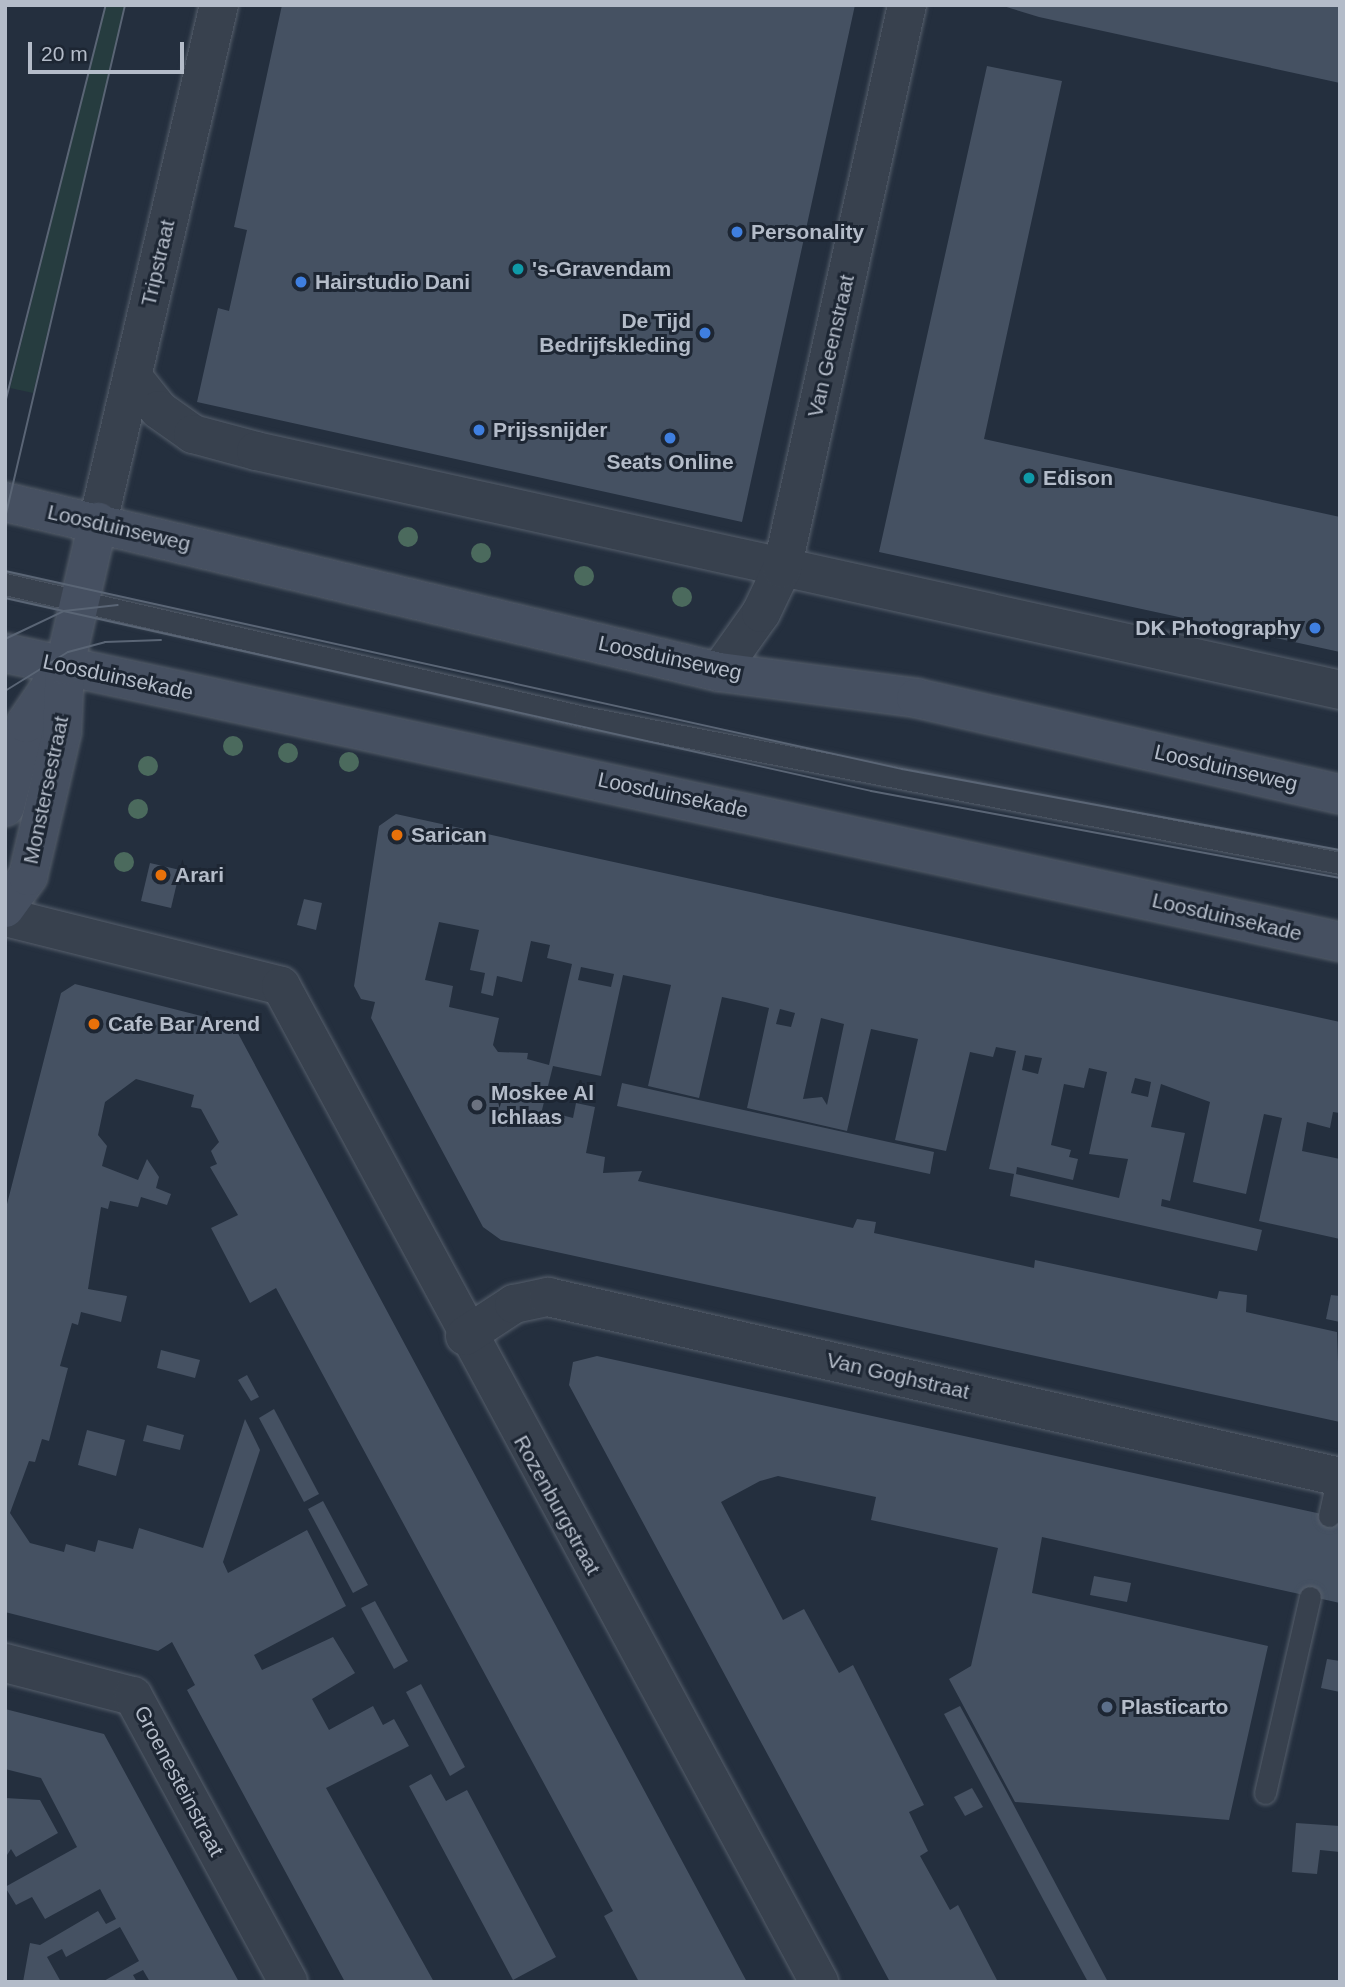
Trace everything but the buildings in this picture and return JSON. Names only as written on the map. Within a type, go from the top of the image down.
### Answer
[{"type":"main road","name":"Loosduinseweg","points":[[5,502],[719,671],[916,698],[1340,794]]},
{"type":"main road","name":"Monstersestraat","points":[[5,908],[28,876],[62,732],[65,664],[98,522]]},
{"type":"main road","name":"Loosduinsekade","points":[[5,653],[1340,942]]},
{"type":"main road","name":"Monstersestraat","points":[[5,807],[26,723],[65,664]]},
{"type":"street","name":"Tripstraat","points":[[98,522],[219,5]]},
{"type":"street","name":"Van Geenstraat","points":[[719,671],[782,569],[907,5]]},
{"type":"street","points":[[132,376],[159,410],[193,434],[782,569],[1340,690]]},
{"type":"street","name":"Rozenburgstraat","points":[[5,918],[281,986],[304,1023],[465,1336],[819,1982]]},
{"type":"street","name":"Van Goghstraat","points":[[465,1336],[514,1304],[548,1297],[1339,1476]]},
{"type":"street","name":"Groenesteinstraat","points":[[5,1663],[133,1696],[288,1982]]},
{"type":"lane","points":[[5,584],[639,728],[1340,863]]},
{"type":"lane","points":[[1329,1516],[1339,1476]]},
{"type":"lane","points":[[1265,1793],[1310,1597]]},
{"type":"green space","points":[[106,5],[125,5],[33,393],[10,388]]},
{"type":"tram line","points":[[5,403],[106,5]]},
{"type":"tram line","points":[[5,518],[125,5]]},
{"type":"tram line","points":[[5,571],[902,769],[1340,850]]},
{"type":"tram line","points":[[5,598],[871,791],[1340,878]]},
{"type":"tram line","points":[[5,639],[64,611],[118,605]]},
{"type":"tram line","points":[[5,691],[68,652],[105,642],[161,640]]},
{"type":"place","name":"Personality","points":[[737,232]]},
{"type":"place","name":"'s-Gravendam","points":[[518,269]]},
{"type":"place","name":"Hairstudio Dani","points":[[301,282]]},
{"type":"place","name":"De Tijd Bedrijfskleding","points":[[705,333]]},
{"type":"place","name":"Prijssnijder","points":[[479,430]]},
{"type":"place","name":"Seats Online","points":[[670,438]]},
{"type":"place","name":"Edison","points":[[1029,478]]},
{"type":"place","name":"DK Photography","points":[[1315,628]]},
{"type":"place","name":"Sarican","points":[[397,835]]},
{"type":"place","name":"Arari","points":[[161,875]]},
{"type":"place","name":"Cafe Bar Arend","points":[[94,1024]]},
{"type":"place","name":"Moskee Al Ichlaas","points":[[477,1105]]},
{"type":"place","name":"Plasticarto","points":[[1107,1707]]}]
